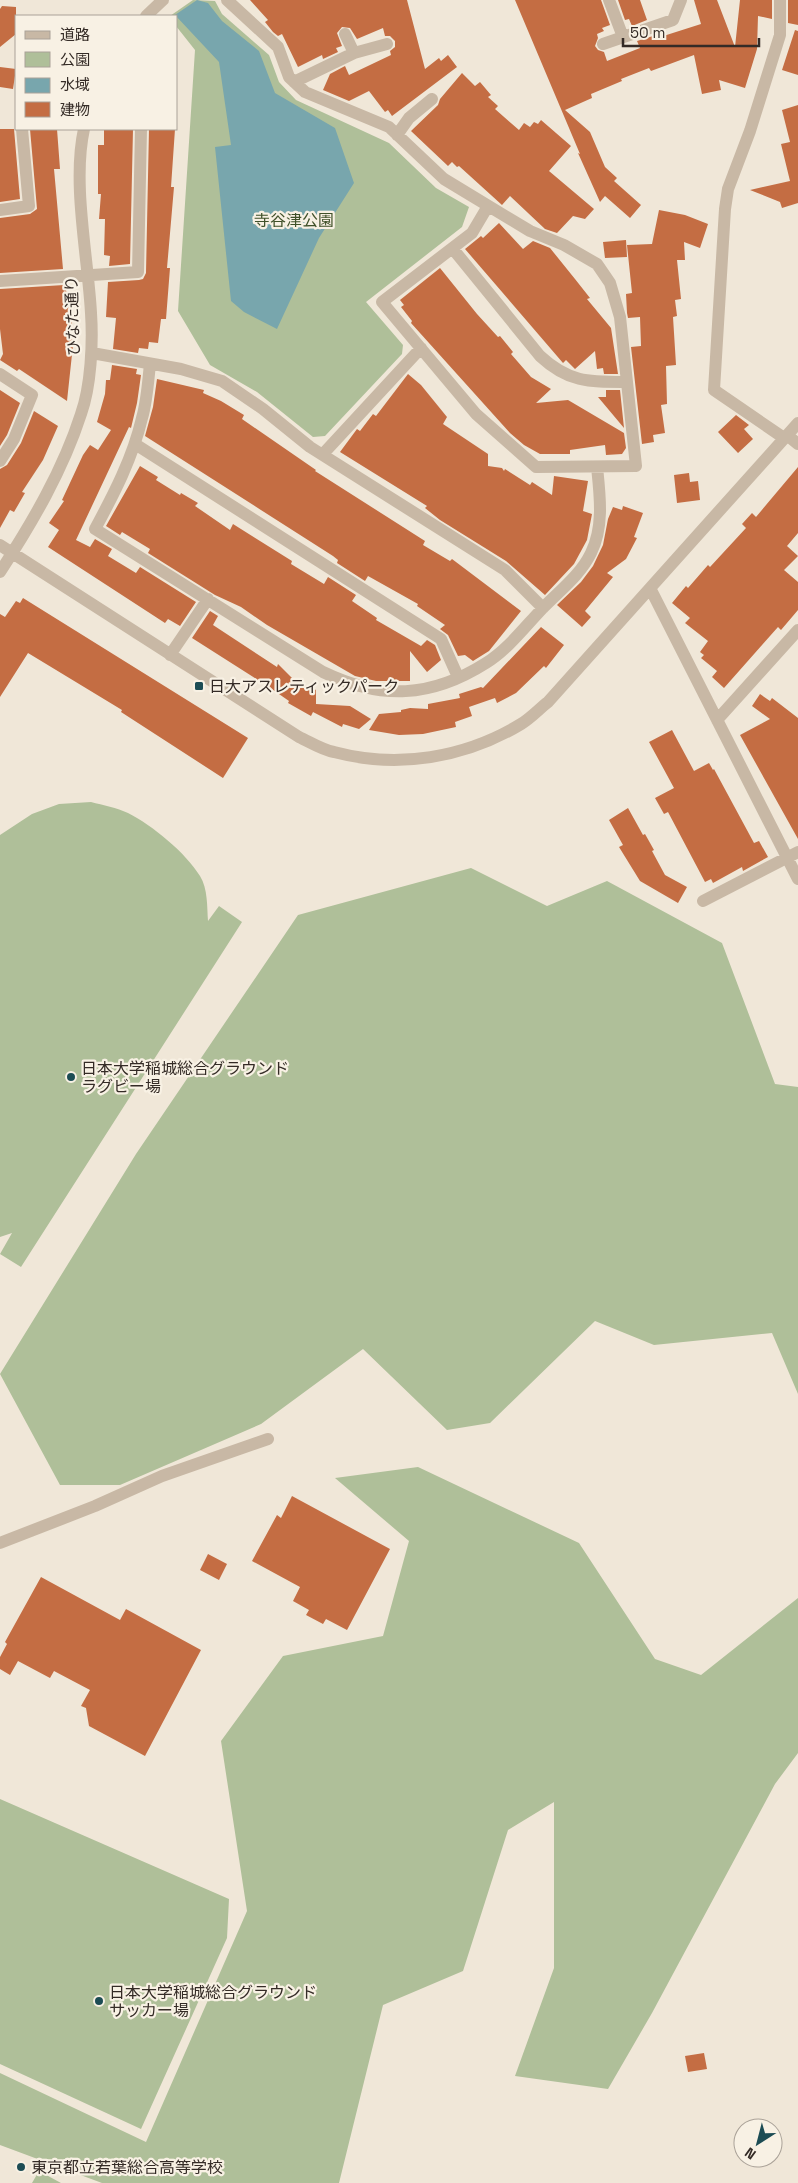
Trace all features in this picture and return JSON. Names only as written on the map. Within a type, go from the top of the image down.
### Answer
[{"type":"street","points":[[147,15],[163,0]]},
{"type":"street","points":[[227,0],[278,47],[289,77],[305,92],[389,127],[444,179],[530,231],[564,245],[597,264],[610,282],[620,317],[636,466],[536,467],[476,414],[382,302],[453,250],[472,233],[488,206]]},
{"type":"street","points":[[609,0],[622,36]]},
{"type":"street","points":[[603,44],[673,20],[681,0]]},
{"type":"street","points":[[780,0],[780,35],[750,131],[728,189],[725,209],[714,390],[798,444]]},
{"type":"street","points":[[345,34],[354,53]]},
{"type":"street","points":[[294,82],[354,53],[387,44]]},
{"type":"street","points":[[397,135],[409,118],[432,99]]},
{"type":"street","points":[[0,210],[29,206],[22,130]]},
{"type":"street","name":"ひなた通り","points":[[0,572],[37,511],[82,413],[92,353],[91,313],[80,179],[81,142],[84,130]]},
{"type":"street","points":[[0,280],[138,272],[141,130]]},
{"type":"street","points":[[453,250],[540,356],[552,367],[571,378],[590,382],[627,382]]},
{"type":"street","points":[[322,454],[421,348]]},
{"type":"street","points":[[92,353],[181,369],[222,381],[263,409],[310,447],[504,570],[543,608]]},
{"type":"street","points":[[150,364],[143,416],[135,444],[110,502],[95,529],[323,672],[348,684],[374,690],[397,692],[425,689],[458,677],[487,663],[504,649],[578,574],[591,553],[600,522],[597,467]]},
{"type":"street","points":[[0,374],[32,395],[14,439],[0,461]]},
{"type":"street","points":[[0,545],[299,736],[332,752],[387,760],[425,758],[458,753],[492,740],[523,723],[548,702],[798,423]]},
{"type":"street","points":[[135,444],[441,640],[458,677]]},
{"type":"street","points":[[650,588],[717,720],[792,855],[798,879]]},
{"type":"street","points":[[170,655],[208,599]]},
{"type":"street","points":[[717,720],[798,630]]},
{"type":"street","points":[[703,901],[792,855]]},
{"type":"street","points":[[0,1542],[95,1506],[162,1476],[268,1439]]},
{"type":"green space","name":"寺谷津公園","points":[[193,0],[215,1],[222,14],[269,55],[279,82],[296,100],[389,143],[436,188],[469,207],[462,227],[366,302],[403,345],[402,354],[325,436],[313,437],[257,392],[210,365],[178,311],[195,50],[178,29],[178,15],[171,15]]},
{"type":"green space","name":"日本大学稲城総合グラウンド ラグビー場","points":[[91,802],[115,808],[137,818],[158,832],[186,858],[203,881],[207,898],[208,921],[219,906],[242,922],[21,1267],[0,1254],[12,1233],[0,1237],[0,835],[32,814],[59,804]]},
{"type":"green space","points":[[471,868],[547,906],[607,881],[722,943],[775,1084],[798,1087],[798,1394],[772,1333],[654,1345],[595,1321],[490,1423],[447,1430],[363,1349],[261,1424],[120,1485],[60,1485],[0,1374],[136,1154],[298,915]]},
{"type":"green space","points":[[418,1467],[579,1543],[655,1659],[701,1675],[798,1598],[798,1753],[775,1784],[652,2013],[608,2089],[515,2076],[554,1968],[554,1802],[508,1830],[463,1971],[383,2005],[339,2183],[102,2183],[0,2145],[0,2073],[146,2142],[247,1911],[221,1741],[283,1656],[383,1636],[409,1541],[335,1478]]},
{"type":"green space","name":"日本大学稲城総合グラウンド サッカー場","points":[[0,1799],[229,1899],[227,1938],[141,2129],[0,2064]]},
{"type":"green space","points":[[39,2171],[61,2183],[32,2183]]},
{"type":"water","points":[[197,0],[208,3],[222,21],[259,51],[275,93],[335,128],[354,183],[319,238],[277,329],[244,312],[231,301],[215,147],[231,145],[219,62],[178,18],[178,15],[175,15]]},
{"type":"building","points":[[250,0],[407,0],[425,69],[439,58],[441,61],[448,55],[457,67],[392,116],[388,110],[385,112],[369,91],[349,101],[323,90],[330,74],[345,66],[349,75],[391,55],[390,51],[395,47],[395,41],[390,36],[385,36],[383,28],[357,39],[350,28],[342,27],[337,33],[342,46],[336,48],[338,52],[323,59],[322,55],[298,67],[282,34],[278,36],[273,32],[265,22],[268,20]]},
{"type":"building","points":[[515,0],[601,0],[610,25],[602,28],[604,31],[597,34],[598,38],[595,46],[598,50],[604,52],[607,61],[640,48],[637,41],[653,36],[654,39],[701,24],[694,0],[717,0],[735,47],[740,0],[772,0],[772,19],[758,16],[757,49],[745,88],[719,80],[721,90],[702,94],[694,55],[651,71],[649,68],[621,79],[622,81],[591,94],[592,98],[565,110],[590,132],[605,167],[617,178],[614,181],[641,205],[630,218],[605,196],[600,202]]},
{"type":"building","points":[[618,0],[640,0],[647,20],[632,26],[629,19],[625,20]]},
{"type":"building","points":[[788,0],[798,0],[798,25],[788,23]]},
{"type":"building","points":[[2,6],[16,7],[15,35],[0,47],[0,9]]},
{"type":"building","points":[[795,30],[798,31],[798,75],[782,70]]},
{"type":"building","points":[[0,67],[15,69],[13,89],[0,87]]},
{"type":"building","points":[[462,73],[475,86],[480,82],[491,95],[488,97],[498,106],[495,109],[519,130],[524,123],[530,127],[534,122],[538,124],[541,120],[571,146],[549,171],[594,209],[585,219],[573,216],[557,233],[545,229],[510,196],[502,205],[459,166],[457,167],[452,162],[448,166],[411,131],[438,105],[440,99]]},
{"type":"building","points":[[798,105],[798,203],[782,208],[780,202],[750,190],[790,181],[781,144],[790,142],[782,110]]},
{"type":"building","points":[[0,129],[14,129],[20,199],[0,202]]},
{"type":"building","points":[[30,130],[57,130],[60,169],[54,169],[63,269],[0,273],[0,218],[30,214],[37,209]]},
{"type":"building","points":[[104,130],[133,130],[130,264],[109,266],[110,256],[104,255],[105,219],[99,219],[101,194],[98,194],[98,145],[104,145]]},
{"type":"building","points":[[149,130],[175,130],[171,187],[174,187],[167,268],[170,268],[166,319],[161,319],[158,343],[149,342],[148,349],[139,348],[138,353],[113,349],[116,318],[106,317],[108,282],[139,280],[143,279],[146,273]]},
{"type":"building","points":[[659,210],[685,215],[708,224],[700,248],[684,242],[685,260],[677,260],[681,299],[675,300],[677,316],[673,317],[676,365],[666,366],[667,404],[661,405],[665,433],[653,435],[654,442],[642,444],[631,347],[641,346],[640,317],[628,318],[627,313],[626,294],[632,293],[627,245],[652,244]]},
{"type":"building","points":[[499,223],[523,249],[533,241],[550,248],[590,298],[587,299],[611,328],[618,374],[604,374],[603,368],[597,369],[595,351],[575,369],[566,360],[563,363],[465,249],[481,236],[483,238]]},
{"type":"building","points":[[626,240],[627,257],[605,258],[603,242]]},
{"type":"building","points":[[440,268],[477,314],[498,337],[500,336],[513,352],[511,354],[531,377],[551,389],[536,403],[568,400],[624,433],[626,448],[622,454],[606,455],[605,445],[570,450],[570,454],[540,454],[524,445],[510,433],[411,323],[412,321],[401,307],[404,305],[400,300]]},
{"type":"building","points":[[64,285],[66,287],[67,301],[71,301],[73,345],[67,401],[19,369],[17,371],[0,360],[3,354],[0,329],[0,289]]},
{"type":"building","points":[[112,365],[137,369],[136,374],[141,375],[137,403],[131,428],[129,427],[76,540],[90,547],[95,539],[112,549],[108,556],[136,573],[140,567],[196,602],[180,626],[168,619],[165,623],[48,547],[59,530],[49,523],[64,501],[62,500],[83,455],[90,445],[98,450],[111,430],[97,422],[105,394],[106,380],[110,380]]},
{"type":"building","points":[[408,374],[421,385],[447,417],[443,424],[488,454],[488,466],[502,468],[504,471],[505,469],[530,485],[532,482],[552,495],[554,476],[588,481],[583,511],[592,514],[587,540],[574,564],[545,595],[506,561],[440,520],[425,508],[427,506],[340,452],[357,429],[360,431],[373,414],[376,416]]},
{"type":"building","points":[[157,379],[204,390],[203,393],[244,415],[242,419],[315,471],[425,541],[423,545],[450,561],[452,559],[521,611],[489,651],[473,661],[465,655],[458,656],[448,635],[440,629],[445,625],[417,606],[418,604],[368,576],[365,581],[337,563],[338,560],[333,556],[145,436],[153,407]]},
{"type":"building","points":[[0,390],[20,403],[7,435],[0,446]]},
{"type":"building","points":[[606,390],[620,390],[624,428],[598,397],[606,397]]},
{"type":"building","points":[[34,411],[58,426],[43,460],[22,492],[25,493],[14,512],[10,510],[0,528],[0,469],[7,465],[21,443]]},
{"type":"building","points":[[736,415],[749,425],[744,429],[753,439],[738,453],[718,432]]},
{"type":"building","points":[[140,466],[158,477],[156,480],[180,495],[181,493],[198,503],[195,506],[230,530],[233,524],[292,561],[291,564],[324,584],[328,577],[356,595],[352,601],[377,618],[376,620],[421,646],[427,640],[435,645],[441,660],[427,672],[410,651],[410,681],[376,681],[355,676],[267,625],[241,607],[215,595],[148,553],[150,549],[122,532],[120,535],[106,526]]},
{"type":"building","points":[[798,467],[798,533],[787,546],[798,556],[784,570],[798,582],[798,610],[781,630],[778,627],[724,688],[712,677],[717,671],[701,658],[704,655],[700,652],[708,641],[685,623],[690,618],[672,603],[686,586],[688,588],[708,565],[710,567],[746,528],[742,524],[752,513],[756,517]]},
{"type":"building","points":[[689,473],[690,482],[698,481],[700,500],[677,503],[674,475]]},
{"type":"building","points":[[623,506],[643,513],[634,537],[637,538],[626,559],[607,573],[613,577],[585,611],[591,617],[582,627],[557,605],[581,582],[593,566],[603,545],[608,519],[613,507],[622,510]]},
{"type":"building","points":[[23,598],[248,738],[223,778],[121,712],[122,710],[28,653],[0,697],[0,614],[5,617],[16,601],[20,603]]},
{"type":"building","points":[[210,611],[218,616],[213,625],[277,667],[278,664],[299,685],[300,682],[316,690],[316,704],[350,706],[371,719],[359,729],[343,724],[342,727],[313,712],[311,716],[288,703],[289,701],[266,685],[192,638]]},
{"type":"building","points":[[541,627],[564,645],[546,668],[544,666],[516,693],[497,703],[495,698],[469,707],[472,716],[455,722],[456,727],[423,734],[399,735],[369,730],[379,714],[401,712],[401,710],[410,708],[428,709],[428,704],[460,698],[459,694],[483,688]]},
{"type":"building","points":[[760,694],[770,701],[772,698],[798,718],[798,839],[740,735],[770,719],[752,706]]},
{"type":"building","points":[[672,730],[694,771],[709,763],[714,769],[754,843],[759,841],[768,857],[743,871],[742,867],[713,883],[711,879],[705,882],[668,812],[664,814],[655,798],[674,788],[649,742]]},
{"type":"building","points":[[628,808],[654,850],[652,851],[665,875],[687,887],[678,903],[640,881],[619,847],[623,845],[609,820]]},
{"type":"building","points":[[292,1496],[390,1549],[347,1630],[326,1619],[323,1624],[306,1615],[309,1610],[293,1601],[300,1587],[252,1561],[277,1515],[281,1518]]},
{"type":"building","points":[[208,1554],[227,1564],[219,1580],[200,1570]]},
{"type":"building","points":[[41,1577],[120,1620],[126,1609],[201,1650],[145,1756],[89,1726],[86,1708],[81,1706],[90,1690],[54,1671],[50,1678],[18,1661],[10,1675],[0,1669],[0,1657],[7,1644],[5,1642]]},
{"type":"building","points":[[704,2053],[707,2069],[688,2072],[685,2056]]},
{"type":"place","name":"日大アスレティックパーク","points":[[199,686]]},
{"type":"place","name":"日本大学稲城総合グラウンド ラグビー場","points":[[71,1077]]},
{"type":"place","name":"日本大学稲城総合グラウンド サッカー場","points":[[99,2001]]},
{"type":"place","name":"東京都立若葉総合高等学校","points":[[21,2167]]}]
